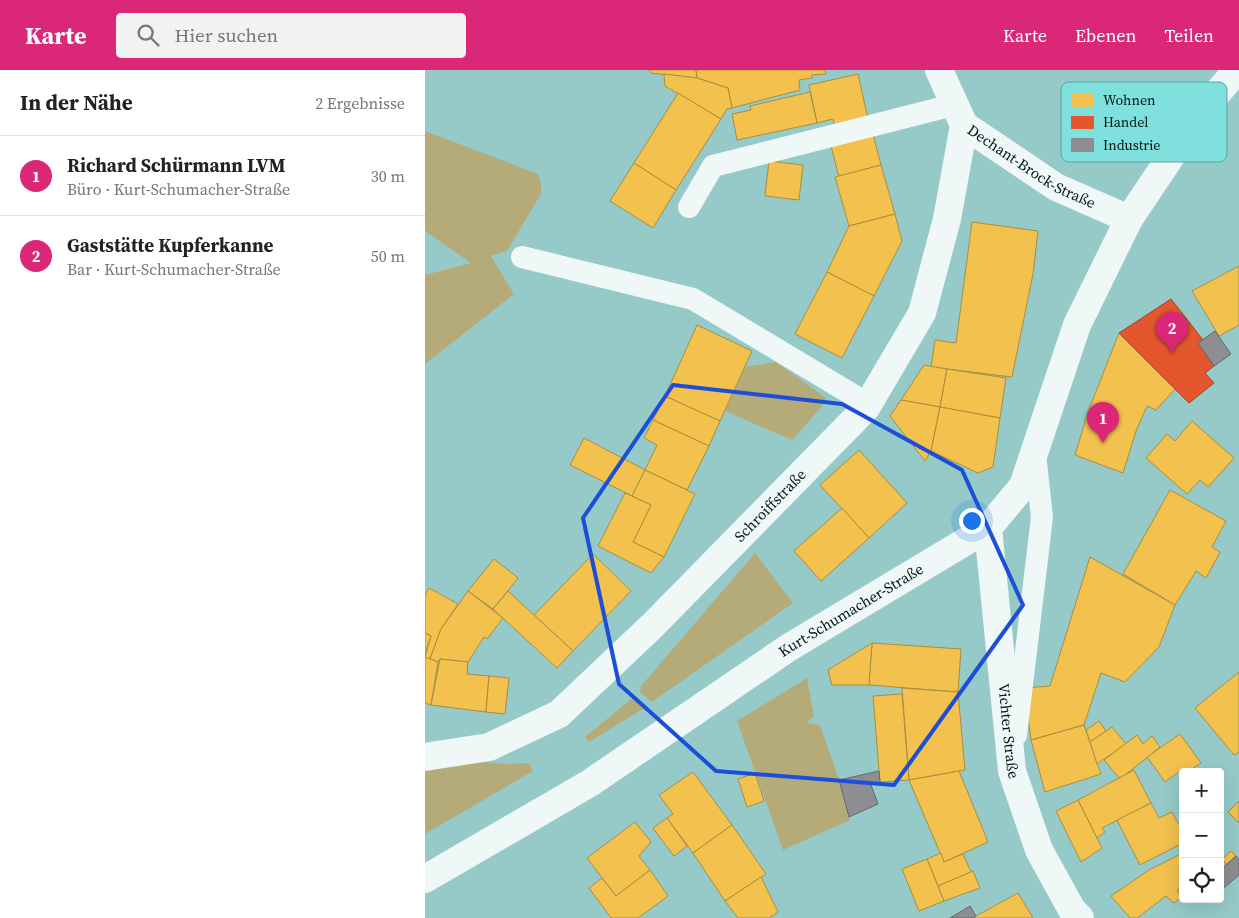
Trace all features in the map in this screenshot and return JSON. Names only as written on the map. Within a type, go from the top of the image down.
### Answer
[{"type":"street","points":[[939,70],[958,115]]},
{"type":"street","name":"Kurt-Schumacher-Straße","points":[[1227,82],[1237,70]]},
{"type":"street","name":"Dechant-Brock-Straße","points":[[958,115],[1056,187],[1129,219]]},
{"type":"street","name":"Schroiffstraße","points":[[425,757],[489,747],[559,714],[652,626],[868,404],[922,313],[947,219],[958,115]]},
{"type":"street","name":"Kurt-Schumacher-Straße","points":[[425,879],[590,783],[788,648],[988,528],[1023,486],[1077,325],[1129,219],[1168,162]]},
{"type":"street","name":"Vichter Straße","points":[[988,528],[1012,771],[1039,850],[1072,910],[1080,918]]},
{"type":"lane","points":[[689,208],[713,166],[958,115]]},
{"type":"lane","points":[[522,257],[693,299],[868,404]]},
{"type":"lane","points":[[1012,771],[1042,517],[1035,451]]},
{"type":"highlighted area","points":[[673,385],[842,404],[962,470],[1023,605],[894,785],[716,771],[619,684],[583,518]]},
{"type":"shaded area","points":[[425,131],[538,174],[541,183],[541,194],[507,251],[491,256],[514,294],[425,364],[425,275],[471,263],[425,231]]},
{"type":"shaded area","points":[[776,362],[826,398],[826,402],[792,440],[725,411],[745,367]]},
{"type":"shaded area","points":[[755,553],[793,603],[652,702],[640,692],[641,686]]},
{"type":"shaded area","points":[[807,678],[814,716],[806,723],[820,725],[839,780],[850,820],[783,850],[737,721]]},
{"type":"shaded area","points":[[635,696],[646,707],[589,742],[585,737]]},
{"type":"shaded area","points":[[451,760],[508,764],[529,763],[533,771],[425,834],[425,764]]},
{"type":"building: Wohnen","points":[[649,70],[696,70],[697,78],[651,73]]},
{"type":"building: Wohnen","points":[[696,70],[825,70],[826,74],[812,75],[812,78],[799,80],[800,90],[732,108],[728,88],[697,78]]},
{"type":"building: Wohnen","points":[[664,74],[697,78],[728,88],[732,108],[727,109],[721,119],[665,86]]},
{"type":"building: Wohnen","points":[[858,74],[868,119],[835,126],[833,119],[817,123],[809,85]]},
{"type":"building: Wohnen","points":[[810,92],[817,123],[737,140],[732,114],[751,110],[750,106]]},
{"type":"building: Wohnen","points":[[678,93],[721,119],[676,190],[634,163]]},
{"type":"building: Wohnen","points":[[872,130],[881,165],[839,177],[830,142]]},
{"type":"building: Wohnen","points":[[769,161],[803,165],[799,200],[765,196]]},
{"type":"building: Wohnen","points":[[634,163],[676,190],[653,228],[610,201]]},
{"type":"building: Wohnen","points":[[881,165],[895,214],[849,226],[835,177]]},
{"type":"building: Wohnen","points":[[895,214],[902,241],[874,296],[827,272],[849,226]]},
{"type":"building: Wohnen","points":[[972,222],[1038,231],[1033,274],[1012,377],[931,367],[935,340],[956,343]]},
{"type":"building: Wohnen","points":[[1239,266],[1239,325],[1219,336],[1192,291]]},
{"type":"building: Wohnen","points":[[827,272],[874,296],[842,358],[795,334]]},
{"type":"building: Wohnen","points":[[697,325],[752,351],[720,421],[665,396]]},
{"type":"building: Wohnen","points":[[1119,333],[1176,388],[1156,410],[1147,406],[1136,431],[1123,473],[1075,455],[1088,412]]},
{"type":"building: Wohnen","points":[[924,365],[947,369],[940,407],[901,400]]},
{"type":"building: Wohnen","points":[[947,369],[1006,378],[1000,418],[940,407]]},
{"type":"building: Wohnen","points":[[665,396],[720,421],[709,446],[653,420]]},
{"type":"building: Wohnen","points":[[901,400],[940,407],[931,451],[925,461],[890,416]]},
{"type":"building: Wohnen","points":[[940,407],[1000,418],[993,467],[978,473],[931,451]]},
{"type":"building: Wohnen","points":[[653,420],[709,446],[687,490],[645,470],[657,445],[644,438]]},
{"type":"building: Wohnen","points":[[1192,421],[1234,458],[1208,487],[1200,480],[1187,494],[1146,458],[1167,434],[1175,441]]},
{"type":"building: Wohnen","points":[[584,438],[645,470],[632,496],[570,465]]},
{"type":"building: Wohnen","points":[[859,450],[907,503],[869,538],[820,485]]},
{"type":"building: Wohnen","points":[[645,470],[695,494],[664,557],[633,542],[651,505],[632,496]]},
{"type":"building: Wohnen","points":[[1170,490],[1226,521],[1212,547],[1220,552],[1206,578],[1196,571],[1175,605],[1123,574]]},
{"type":"building: Wohnen","points":[[625,493],[651,505],[633,542],[664,557],[651,573],[598,546]]},
{"type":"building: Wohnen","points":[[842,508],[869,538],[821,581],[794,551]]},
{"type":"building: Wohnen","points":[[593,554],[631,591],[573,651],[534,615]]},
{"type":"building: Wohnen","points":[[1090,557],[1175,605],[1159,647],[1125,682],[1101,673],[1084,725],[1031,740],[1024,688],[1050,686]]},
{"type":"building: Wohnen","points":[[494,559],[518,578],[493,609],[468,591]]},
{"type":"building: Wohnen","points":[[429,588],[458,604],[441,629],[430,659],[425,657],[431,636],[425,633],[425,595]]},
{"type":"building: Wohnen","points":[[468,591],[503,618],[487,639],[484,637],[468,662],[440,659],[438,662],[430,659],[441,629]]},
{"type":"building: Wohnen","points":[[508,591],[573,651],[557,668],[493,609]]},
{"type":"building: Wohnen","points":[[425,633],[431,636],[425,653]]},
{"type":"building: Wohnen","points":[[872,643],[961,649],[958,692],[869,685]]},
{"type":"building: Wohnen","points":[[872,643],[869,685],[832,685],[828,670]]},
{"type":"building: Wohnen","points":[[425,657],[438,662],[431,705],[425,703]]},
{"type":"building: Wohnen","points":[[440,659],[468,662],[467,674],[489,676],[486,712],[431,705]]},
{"type":"building: Wohnen","points":[[1239,672],[1239,752],[1234,755],[1195,708]]},
{"type":"building: Wohnen","points":[[489,676],[509,678],[505,714],[486,712]]},
{"type":"building: Wohnen","points":[[902,688],[958,692],[965,770],[909,780]]},
{"type":"building: Wohnen","points":[[902,694],[909,780],[880,782],[873,696]]},
{"type":"building: Wohnen","points":[[1099,721],[1106,731],[1090,742],[1086,730]]},
{"type":"building: Wohnen","points":[[1084,725],[1101,774],[1045,792],[1031,740]]},
{"type":"building: Wohnen","points":[[1112,727],[1126,744],[1097,764],[1090,742]]},
{"type":"building: Wohnen","points":[[1180,734],[1201,763],[1193,768],[1179,768],[1179,772],[1165,782],[1147,757]]},
{"type":"building: Wohnen","points":[[1137,735],[1143,744],[1152,736],[1160,747],[1120,779],[1104,760]]},
{"type":"building: Wohnen","points":[[1134,770],[1151,803],[1102,828],[1105,832],[1097,838],[1078,800]]},
{"type":"building: Wohnen","points":[[959,771],[988,842],[944,862],[909,780]]},
{"type":"building: Wohnen","points":[[693,772],[732,825],[693,853],[667,818],[673,814],[659,795]]},
{"type":"building: Wohnen","points":[[755,773],[764,801],[747,807],[738,779]]},
{"type":"building: Wohnen","points":[[1078,800],[1102,848],[1081,862],[1056,811]]},
{"type":"building: Wohnen","points":[[1239,801],[1239,823],[1228,812]]},
{"type":"building: Wohnen","points":[[1151,803],[1159,818],[1172,812],[1179,825],[1179,845],[1140,865],[1117,820]]},
{"type":"building: Wohnen","points":[[667,818],[687,846],[674,856],[653,828]]},
{"type":"building: Wohnen","points":[[635,822],[651,842],[639,856],[650,870],[616,896],[587,858]]},
{"type":"building: Wohnen","points":[[732,825],[766,874],[725,901],[693,853]]},
{"type":"building: Wohnen","points":[[1231,851],[1236,856],[1227,865],[1224,861],[1224,857]]},
{"type":"building: Wohnen","points":[[941,853],[944,862],[963,854],[971,872],[938,886],[927,859]]},
{"type":"building: Wohnen","points":[[1179,855],[1179,889],[1177,890],[1179,899],[1174,903],[1166,896],[1137,918],[1130,918],[1111,896],[1149,870]]},
{"type":"building: Wohnen","points":[[927,859],[944,901],[919,911],[902,869]]},
{"type":"building: Wohnen","points":[[650,870],[668,896],[638,918],[611,918],[589,888],[602,878],[616,896]]},
{"type":"building: Wohnen","points":[[973,871],[980,888],[944,901],[938,886]]},
{"type":"building: Wohnen","points":[[761,877],[778,912],[769,918],[738,918],[725,901]]},
{"type":"building: Wohnen","points":[[1018,893],[1033,918],[974,918],[976,916]]},
{"type":"building: Handel","points":[[1171,299],[1203,340],[1198,343],[1214,366],[1205,373],[1214,383],[1189,403],[1119,333]]},
{"type":"building: Industrie","points":[[1215,331],[1231,354],[1214,366],[1198,343]]},
{"type":"building: Industrie","points":[[879,771],[880,782],[871,785],[878,804],[849,817],[839,780]]},
{"type":"building: Industrie","points":[[1236,856],[1239,860],[1239,875],[1224,888],[1224,866]]},
{"type":"building: Industrie","points":[[970,906],[976,916],[974,918],[950,918]]},
{"type":"place","name":"Gaststätte Kupferkanne","points":[[1172,353]]},
{"type":"place","name":"Richard Schürmann LVM","points":[[1103,443]]}]
